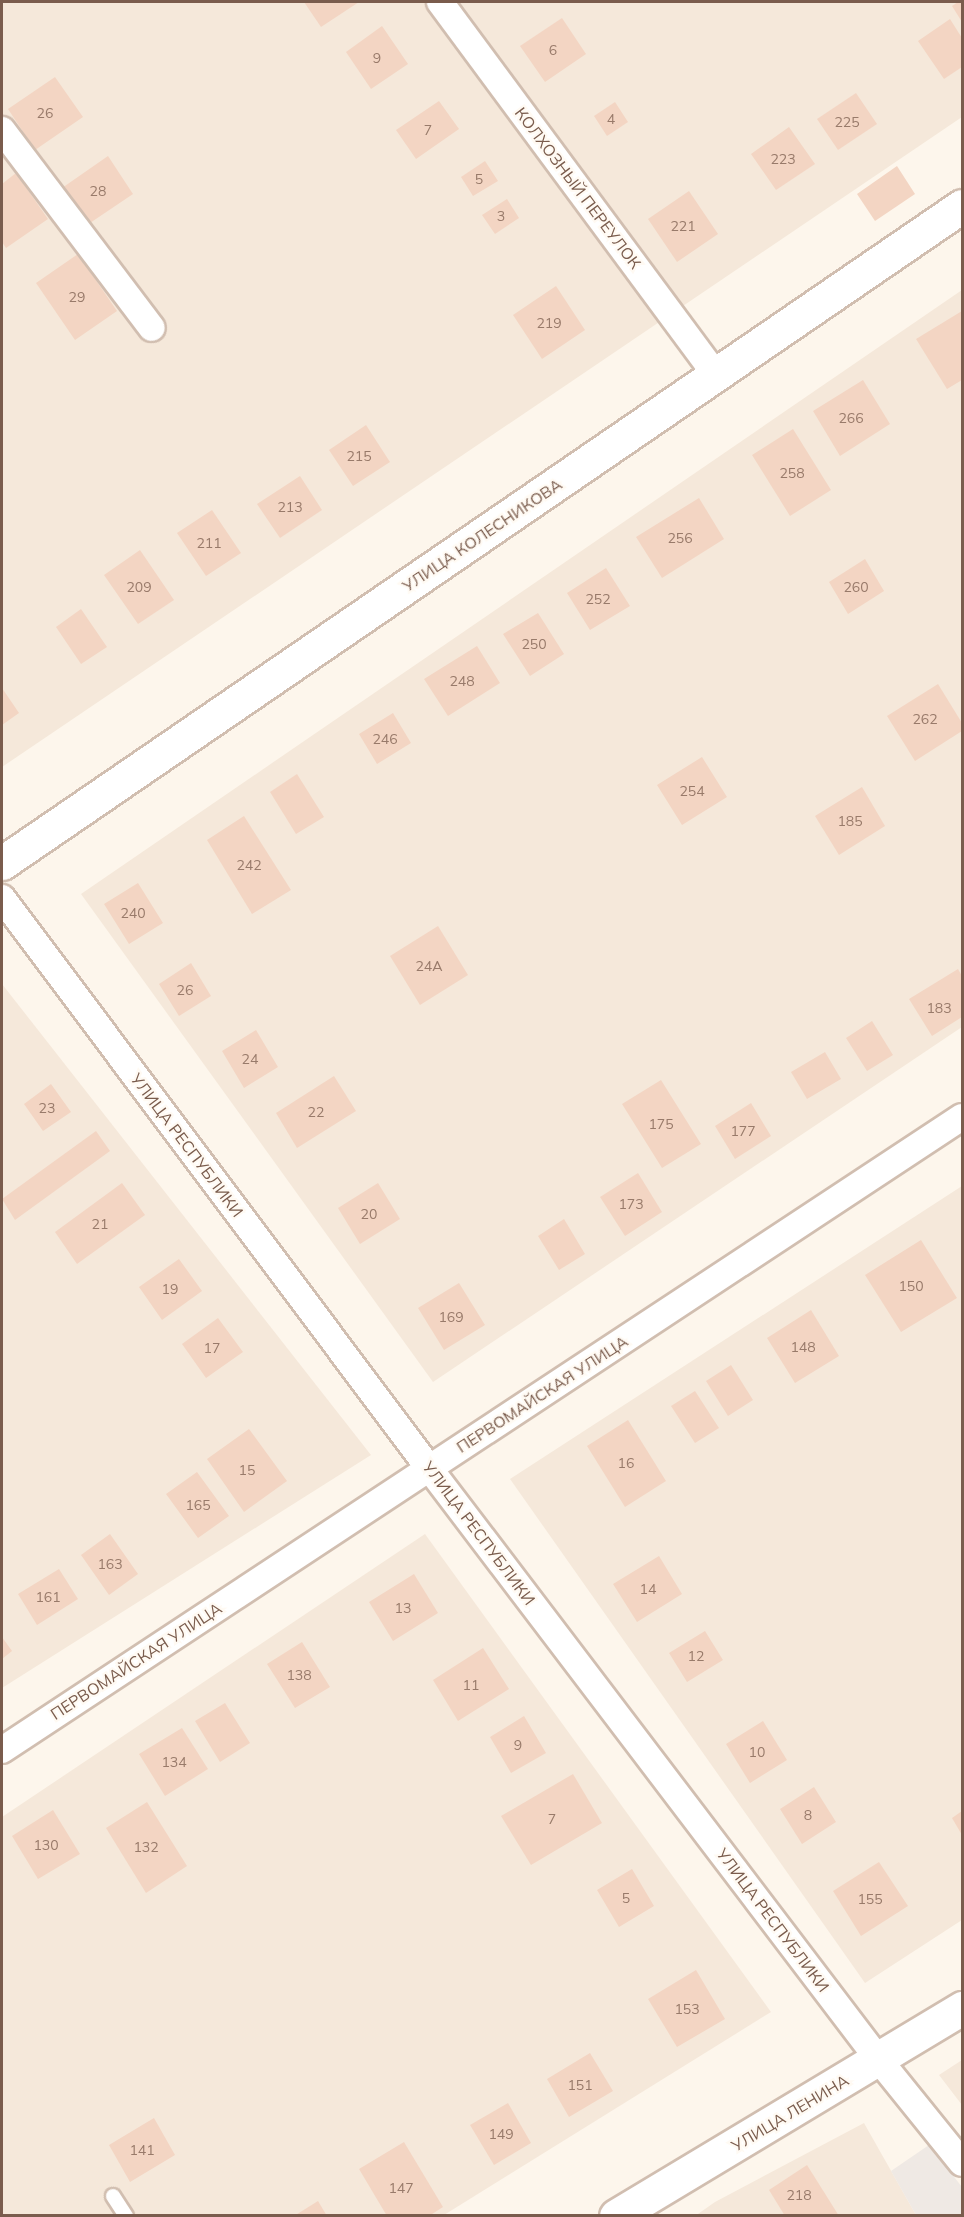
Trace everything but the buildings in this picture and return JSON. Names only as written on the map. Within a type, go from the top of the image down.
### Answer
[{"type":"street","name":"КОЛХОЗНЫЙ ПЕРЕУЛОК","points":[[440,2],[716,375]]},
{"type":"street","points":[[2,130],[152,328]]},
{"type":"street","name":"УЛИЦА КОЛЕСНИКОВА","points":[[2,863],[963,206]]},
{"type":"street","name":"УЛИЦА РЕСПУБЛИКИ","points":[[2,898],[429,1468],[879,2060],[963,2163]]},
{"type":"street","name":"ПЕРВОМАЙСКАЯ УЛИЦА","points":[[2,1750],[963,1117]]},
{"type":"street","name":"УЛИЦА ЛЕНИНА","points":[[616,2216],[963,2008]]},
{"type":"lane","points":[[113,2196],[126,2216]]},
{"type":"shaded area","points":[[2,2],[962,2],[962,117],[2,767]]},
{"type":"shaded area","points":[[962,290],[962,1027],[433,1382],[81,894]]},
{"type":"shaded area","points":[[2,984],[371,1455],[2,1688]]},
{"type":"shaded area","points":[[962,1186],[962,1920],[865,1983],[510,1479]]},
{"type":"shaded area","points":[[425,1534],[771,2012],[444,2215],[2,2216],[2,1817]]},
{"type":"shaded area","points":[[962,2060],[962,2105],[939,2075]]},
{"type":"shaded area","points":[[864,2123],[916,2215],[695,2216],[715,2202]]},
{"type":"shaded area","points":[[929,2145],[962,2187],[962,2215],[916,2215],[891,2171]]}]
